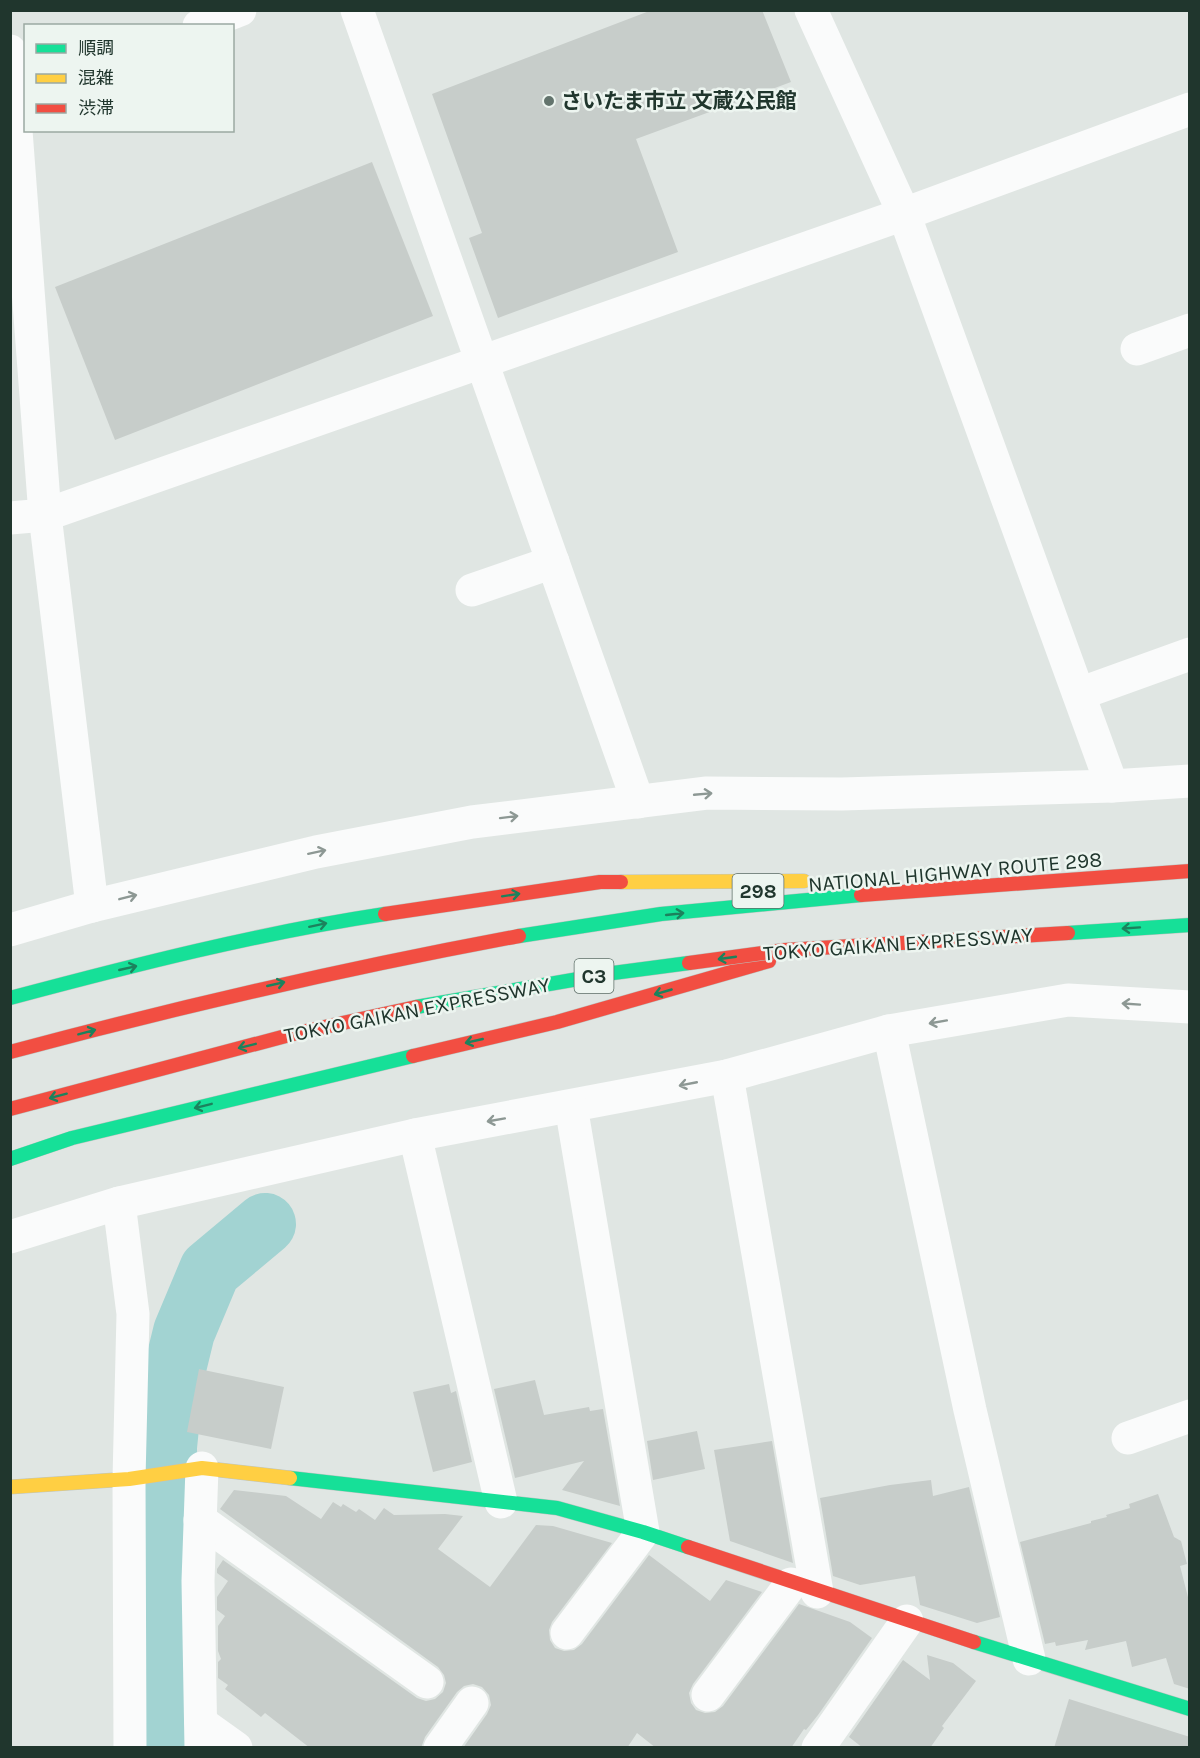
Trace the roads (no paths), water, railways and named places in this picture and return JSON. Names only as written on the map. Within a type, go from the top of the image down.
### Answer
[{"type":"main road","points":[[10,1052],[281,983],[434,951],[606,922],[779,902],[1027,880],[1190,871]]},
{"type":"main road","name":"NATIONAL HIGHWAY ROUTE 298","points":[[10,998],[105,973],[326,923],[589,884],[820,882],[670,902],[331,963]]},
{"type":"main road","points":[[334,1013],[468,986],[727,946],[1001,923]]},
{"type":"main road","name":"TOKYO GAIKAN EXPRESSWAY","points":[[10,1109],[297,1033],[448,999],[613,973],[785,950],[1190,925]]},
{"type":"main road","points":[[10,1159],[72,1138],[557,1022],[860,934]]},
{"type":"main road","points":[[10,1487],[129,1479],[202,1468],[557,1508],[643,1532],[804,1588],[1190,1709]]},
{"type":"street","points":[[204,24],[240,10]]},
{"type":"street","points":[[357,10],[638,802]]},
{"type":"street","points":[[811,10],[904,214],[1112,786]]},
{"type":"street","points":[[10,51],[16,92],[45,515],[92,906]]},
{"type":"street","points":[[10,518],[45,515],[904,214],[1190,109]]},
{"type":"street","points":[[1137,349],[1190,330]]},
{"type":"street","points":[[472,590],[553,562]]},
{"type":"street","points":[[1079,694],[1190,654]]},
{"type":"street","points":[[10,930],[92,906],[316,852],[472,822],[707,793],[842,794],[1112,786],[1190,781]]},
{"type":"street","points":[[10,1237],[119,1203],[415,1135],[727,1076],[889,1031],[1068,1000],[1190,1007]]},
{"type":"street","points":[[889,1031],[970,1410],[1029,1659]]},
{"type":"street","points":[[708,1695],[804,1588],[727,1076]]},
{"type":"street","points":[[567,1633],[643,1532],[571,1106]]},
{"type":"street","points":[[415,1135],[501,1502]]},
{"type":"street","points":[[119,1203],[133,1314],[129,1479],[130,1748]]},
{"type":"street","points":[[1128,1438],[1190,1416]]},
{"type":"street","points":[[202,1468],[198,1581],[201,1735],[236,1748]]},
{"type":"street","points":[[200,1520],[427,1682]]},
{"type":"street","points":[[818,1748],[907,1621]]},
{"type":"street","points":[[440,1748],[472,1703]]},
{"type":"waterway","points":[[164,1748],[167,1633],[166,1447],[173,1377],[184,1332],[210,1270],[265,1224]]},
{"type":"place","name":"さいたま市立 文蔵公民館","points":[[549,101]]}]
